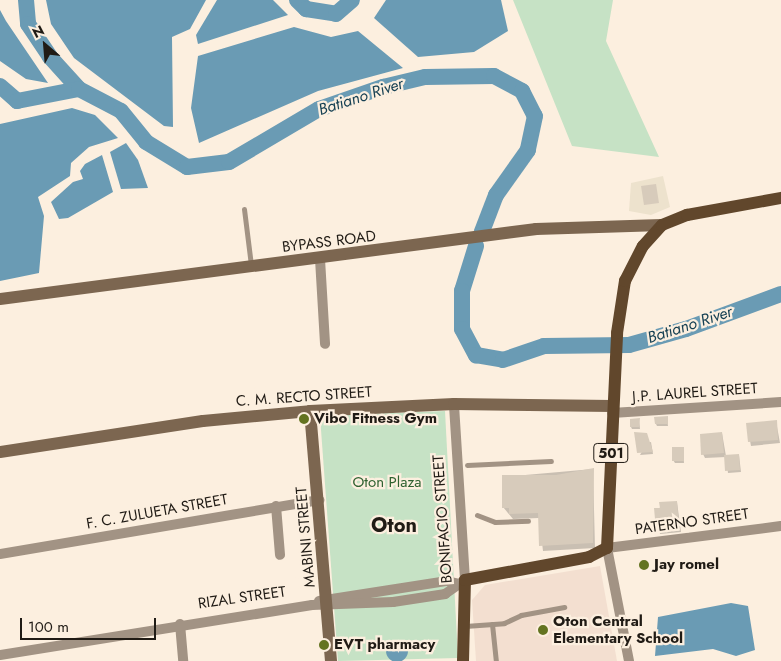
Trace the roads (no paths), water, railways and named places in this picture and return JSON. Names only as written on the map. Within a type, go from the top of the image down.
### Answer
[{"type":"main road","points":[[662,225],[781,198]]},
{"type":"main road","name":"501","points":[[607,548],[617,333],[625,281],[643,246],[662,225]]},
{"type":"main road","name":"RIZAL STREET","points":[[462,582],[589,557],[607,548]]},
{"type":"main road","name":"BONIFACIO STREET","points":[[462,582],[463,661]]},
{"type":"street","name":"BYPASS ROAD","points":[[0,299],[320,259],[536,229],[662,225]]},
{"type":"street","points":[[320,259],[324,344]]},
{"type":"street","name":"J.P. LAUREL STREET","points":[[612,410],[781,402]]},
{"type":"street","name":"C. M. RECTO STREET","points":[[0,452],[203,421],[310,411],[454,404],[612,410]]},
{"type":"street","name":"BONIFACIO STREET","points":[[454,404],[462,582]]},
{"type":"street","name":"MABINI STREET","points":[[310,411],[319,500],[331,661]]},
{"type":"street","name":"F. C. ZULUETA STREET","points":[[0,554],[319,500]]},
{"type":"street","points":[[276,506],[280,554]]},
{"type":"street","name":"PATERNO STREET","points":[[607,548],[781,526]]},
{"type":"street","points":[[607,548],[629,661]]},
{"type":"street","name":"RIZAL STREET","points":[[0,655],[180,624],[312,605],[446,581],[462,582]]},
{"type":"street","points":[[180,624],[183,661]]},
{"type":"lane","points":[[244,209],[251,268]]},
{"type":"lane","points":[[467,465],[551,461]]},
{"type":"lane","points":[[477,515],[495,522],[528,521]]},
{"type":"lane","points":[[462,626],[492,624],[564,607]]},
{"type":"lane","points":[[492,624],[496,661]]},
{"type":"water","points":[[46,0],[206,0],[190,29],[172,37],[173,127],[164,126],[74,58],[51,24]]},
{"type":"water","points":[[217,0],[273,0],[288,15],[198,44],[196,35]]},
{"type":"water","points":[[386,0],[501,0],[508,31],[474,52],[418,57],[374,18]]},
{"type":"water","points":[[0,10],[48,83],[26,79],[0,61]]},
{"type":"water","points":[[294,27],[331,37],[358,31],[403,68],[318,91],[199,143],[191,108],[198,56]]},
{"type":"water","points":[[72,108],[95,115],[118,138],[89,147],[71,163],[70,176],[38,197],[44,216],[39,273],[0,281],[0,124]]},
{"type":"water","points":[[126,143],[138,160],[148,188],[121,189],[110,152]]},
{"type":"water","points":[[102,155],[113,192],[68,218],[59,219],[51,202],[73,182],[83,179],[80,171],[85,164]]},
{"type":"water","points":[[731,603],[748,606],[755,650],[736,656],[713,649],[655,656],[658,617]]},
{"type":"water","points":[[397,640],[405,643],[408,651],[405,659],[397,662],[389,659],[386,651],[389,643]]},
{"type":"waterway","name":"Batiano River","points":[[26,0],[28,24],[50,57],[79,89]]},
{"type":"waterway","name":"Batiano River","points":[[297,0],[306,9],[336,14],[352,0]]},
{"type":"waterway","name":"Batiano River","points":[[0,86],[17,101],[79,89],[121,111],[146,142],[187,167],[229,162],[319,109],[383,87],[425,77],[494,76],[522,91],[535,116],[528,150],[496,195],[482,232]]},
{"type":"waterway","name":"Batiano River","points":[[476,246],[462,291],[462,329],[476,355],[503,360],[544,346],[629,345],[686,329],[781,294]]},
{"type":"place","name":"Vibo Fitness Gym","points":[[304,419]]},
{"type":"place","name":"Jay romel","points":[[644,565]]},
{"type":"place","name":"Oton Central Elementary School","points":[[543,630]]},
{"type":"place","name":"EVT pharmacy","points":[[324,645]]},
{"type":"district","name":"Oton","points":[[394,525]]},
{"type":"park label","name":"Oton Plaza","points":[[387,483]]}]
